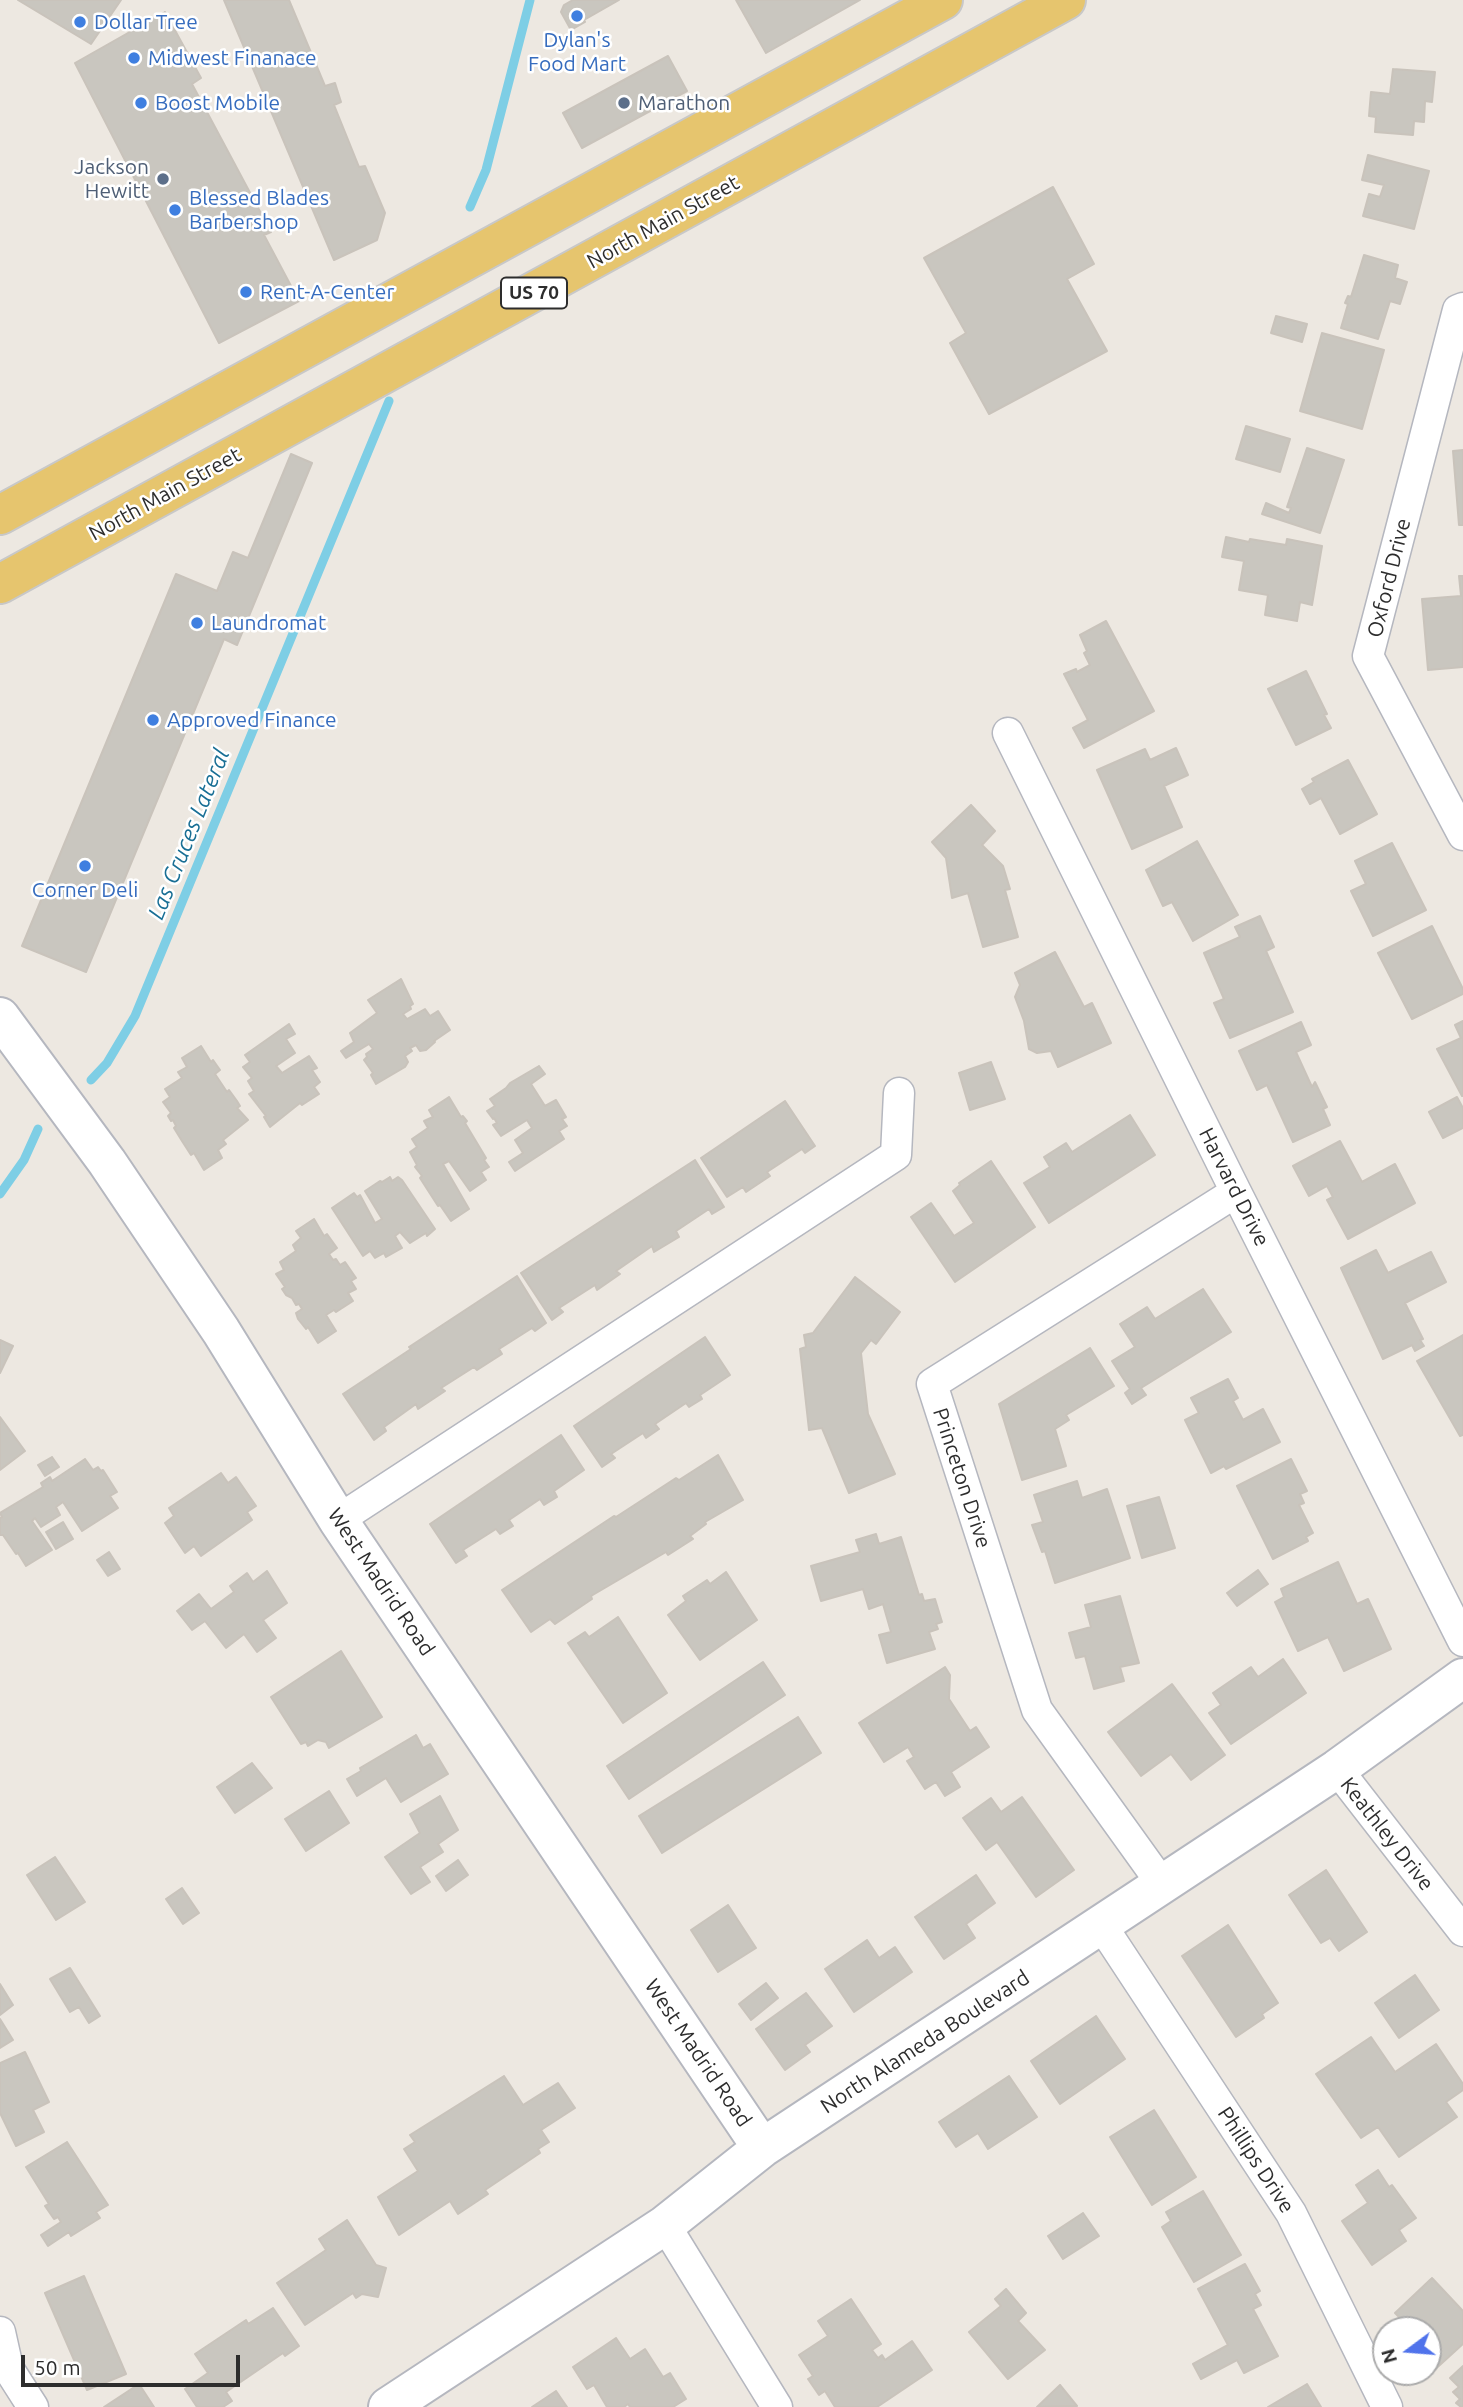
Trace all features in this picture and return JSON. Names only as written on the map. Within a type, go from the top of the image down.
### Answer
[{"type":"main road","points":[[0,515],[943,0]]},
{"type":"main road","name":"North Main Street","points":[[0,584],[1066,0]]},
{"type":"main road","points":[[197,407],[224,461]]},
{"type":"street","name":"Oxford Drive","points":[[1463,308],[1458,310],[1368,656],[1463,835]]},
{"type":"street","name":"Harvard Drive","points":[[1008,733],[1463,1641]]},
{"type":"street","name":"West Madrid Road","points":[[0,1017],[107,1161],[221,1331],[338,1520],[762,2148]]},
{"type":"street","points":[[338,1520],[896,1155],[899,1093]]},
{"type":"street","name":"Princeton Drive","points":[[1162,1884],[1037,1710],[932,1384],[1236,1192]]},
{"type":"street","name":"North Alameda Boulevard","points":[[388,2407],[665,2224],[762,2148],[1337,1769],[1463,1678]]},
{"type":"street","name":"Keathley Drive","points":[[1337,1769],[1463,1931]]},
{"type":"street","name":"Phillips Drive","points":[[1102,1926],[1292,2213],[1387,2407]]},
{"type":"street","points":[[665,2224],[777,2407]]},
{"type":"street","points":[[0,2332],[8,2368],[33,2407]]},
{"type":"building","name":"Dollar Tree","points":[[18,0],[121,0],[91,44]]},
{"type":"building","points":[[224,0],[289,0],[325,86],[335,83],[341,102],[334,105],[359,167],[365,166],[385,213],[377,240],[334,260]]},
{"type":"building","name":"Dylan's Food Mart","points":[[573,0],[619,0],[571,30],[561,12],[564,5]]},
{"type":"building","points":[[736,0],[860,0],[766,53]]},
{"type":"building","points":[[165,12],[201,78],[192,84],[271,232],[264,235],[299,301],[219,343],[75,63]]},
{"type":"building","name":"Marathon","points":[[668,56],[687,91],[582,148],[563,113]]},
{"type":"building","points":[[1393,69],[1435,72],[1432,102],[1425,101],[1424,122],[1414,121],[1413,135],[1375,132],[1376,117],[1369,116],[1371,92],[1390,94]]},
{"type":"building","points":[[1368,155],[1429,171],[1414,229],[1363,216],[1369,194],[1380,197],[1384,185],[1362,180]]},
{"type":"building","points":[[1053,187],[1094,264],[1067,279],[1107,351],[989,414],[950,343],[966,333],[924,258]]},
{"type":"building","points":[[1364,255],[1398,265],[1395,278],[1407,282],[1400,304],[1390,301],[1378,339],[1341,328],[1348,304],[1345,303],[1348,296],[1351,297]]},
{"type":"building","points":[[1276,316],[1307,324],[1302,342],[1271,333]]},
{"type":"building","points":[[1322,333],[1384,350],[1362,429],[1300,411]]},
{"type":"building","points":[[1246,426],[1290,439],[1280,472],[1236,459]]},
{"type":"building","points":[[1307,448],[1344,460],[1320,533],[1262,514],[1266,503],[1289,513],[1291,508],[1287,507]]},
{"type":"building","points":[[1463,450],[1463,525],[1459,525],[1453,451]]},
{"type":"building","points":[[291,454],[312,463],[237,645],[224,639],[86,972],[22,946],[176,574],[217,591],[233,552],[248,558]]},
{"type":"building","points":[[1226,537],[1286,545],[1287,539],[1322,546],[1312,605],[1300,602],[1297,621],[1265,615],[1268,595],[1239,590],[1244,561],[1222,557]]},
{"type":"building","points":[[1459,576],[1463,576],[1463,667],[1428,670],[1422,599],[1461,596]]},
{"type":"building","points":[[1106,621],[1154,711],[1084,748],[1073,728],[1088,720],[1064,674],[1076,669],[1077,672],[1090,665],[1080,635]]},
{"type":"building","points":[[1306,671],[1331,728],[1296,745],[1268,689]]},
{"type":"building","points":[[1176,748],[1188,775],[1164,786],[1182,827],[1132,849],[1097,770],[1145,749],[1150,760]]},
{"type":"building","points":[[1348,760],[1377,814],[1340,834],[1321,798],[1310,804],[1302,789],[1314,782],[1312,779]]},
{"type":"building","points":[[971,805],[995,831],[982,845],[1003,866],[1010,889],[1005,890],[1018,937],[983,947],[968,893],[952,898],[946,858],[932,842]]},
{"type":"building","points":[[1197,841],[1238,915],[1193,941],[1172,902],[1163,906],[1146,870]]},
{"type":"building","points":[[1392,843],[1426,910],[1373,936],[1351,891],[1366,884],[1355,861]]},
{"type":"building","points":[[1260,916],[1274,947],[1266,951],[1293,1012],[1230,1038],[1214,1003],[1224,999],[1204,953],[1240,937],[1235,927]]},
{"type":"building","points":[[1432,926],[1463,994],[1412,1019],[1378,953]]},
{"type":"building","points":[[1055,952],[1084,1007],[1092,1003],[1111,1043],[1058,1067],[1051,1051],[1037,1053],[1029,1049],[1024,1021],[1015,997],[1020,985],[1015,973]]},
{"type":"building","points":[[401,979],[413,1004],[411,1009],[403,1014],[407,1019],[425,1009],[430,1016],[438,1011],[450,1030],[426,1050],[420,1051],[416,1045],[410,1048],[412,1051],[405,1056],[408,1062],[405,1067],[376,1084],[371,1075],[373,1073],[364,1060],[366,1054],[373,1049],[369,1044],[346,1058],[341,1051],[354,1042],[350,1033],[377,1013],[368,1000]]},
{"type":"building","points":[[1463,1021],[1462,1096],[1437,1049],[1461,1038],[1455,1025]]},
{"type":"building","points":[[1301,1022],[1311,1045],[1296,1052],[1312,1087],[1315,1082],[1327,1107],[1323,1109],[1330,1125],[1293,1142],[1267,1085],[1257,1090],[1239,1051]]},
{"type":"building","points":[[289,1024],[295,1034],[286,1039],[295,1053],[276,1066],[282,1073],[309,1056],[317,1068],[312,1070],[320,1082],[314,1087],[319,1094],[302,1105],[300,1103],[270,1127],[264,1117],[266,1116],[249,1094],[254,1091],[248,1081],[252,1078],[243,1067],[250,1062],[245,1055]]},
{"type":"building","points":[[201,1046],[220,1070],[215,1074],[237,1101],[240,1106],[237,1108],[248,1120],[223,1140],[226,1144],[218,1150],[222,1158],[204,1170],[174,1128],[176,1126],[173,1120],[168,1116],[171,1113],[163,1102],[170,1097],[165,1089],[182,1078],[178,1072],[187,1067],[182,1058]]},
{"type":"building","points":[[991,1062],[1005,1099],[970,1110],[959,1073]]},
{"type":"building","points":[[539,1066],[545,1074],[531,1084],[545,1106],[556,1100],[566,1117],[562,1119],[567,1126],[559,1131],[564,1139],[515,1171],[509,1162],[523,1153],[515,1140],[532,1128],[527,1120],[501,1136],[493,1125],[497,1123],[487,1111],[495,1106],[490,1099]]},
{"type":"building","points":[[449,1097],[461,1117],[467,1121],[465,1123],[489,1167],[481,1172],[486,1180],[470,1191],[449,1161],[443,1164],[469,1209],[451,1221],[420,1178],[422,1176],[415,1167],[417,1165],[410,1152],[417,1147],[412,1139],[428,1128],[424,1121],[433,1117],[429,1110]]},
{"type":"building","points":[[1457,1097],[1463,1108],[1463,1128],[1443,1138],[1429,1112]]},
{"type":"building","points":[[785,1101],[815,1146],[805,1153],[802,1149],[767,1172],[770,1176],[746,1192],[743,1187],[727,1197],[701,1158]]},
{"type":"building","points":[[1130,1115],[1155,1155],[1049,1223],[1024,1183],[1050,1167],[1044,1157],[1066,1143],[1072,1152]]},
{"type":"building","points":[[1340,1141],[1362,1182],[1395,1164],[1415,1203],[1348,1239],[1327,1200],[1333,1197],[1327,1186],[1309,1196],[1293,1166]]},
{"type":"building","points":[[695,1160],[724,1207],[712,1214],[709,1209],[676,1231],[679,1237],[654,1252],[652,1246],[616,1271],[620,1274],[597,1290],[595,1285],[559,1308],[563,1312],[552,1320],[521,1273]]},
{"type":"building","points":[[991,1161],[1035,1227],[955,1282],[911,1217],[931,1203],[954,1236],[974,1223],[953,1191],[959,1183]]},
{"type":"building","points":[[390,1177],[392,1181],[398,1177],[402,1180],[435,1229],[427,1236],[426,1233],[410,1243],[400,1232],[395,1236],[402,1248],[386,1257],[384,1253],[375,1258],[370,1251],[363,1256],[332,1208],[354,1193],[357,1197],[360,1195],[375,1223],[382,1219],[365,1191]]},
{"type":"building","points":[[314,1219],[324,1236],[327,1234],[337,1248],[329,1254],[333,1260],[336,1259],[340,1265],[345,1262],[356,1278],[351,1281],[356,1289],[348,1293],[353,1301],[326,1315],[336,1331],[318,1343],[308,1327],[306,1329],[298,1319],[296,1313],[302,1309],[286,1295],[282,1289],[285,1287],[276,1274],[284,1270],[280,1262],[296,1251],[293,1245],[301,1238],[296,1231]]},
{"type":"building","points":[[1376,1250],[1388,1273],[1431,1252],[1446,1282],[1405,1303],[1424,1346],[1415,1351],[1412,1345],[1383,1359],[1341,1268]]},
{"type":"building","points":[[517,1276],[546,1323],[535,1331],[532,1328],[499,1349],[502,1354],[477,1370],[474,1367],[441,1388],[445,1391],[418,1409],[416,1404],[384,1427],[386,1431],[374,1440],[343,1394]]},
{"type":"building","points":[[855,1277],[900,1312],[876,1344],[871,1340],[861,1353],[868,1414],[895,1474],[849,1493],[822,1428],[809,1430],[800,1349],[806,1347],[804,1335],[813,1333]]},
{"type":"building","points":[[1203,1289],[1231,1332],[1141,1388],[1146,1395],[1132,1404],[1125,1393],[1130,1389],[1112,1361],[1135,1347],[1120,1324],[1147,1307],[1155,1319]]},
{"type":"building","points":[[1463,1335],[1463,1435],[1460,1436],[1417,1361]]},
{"type":"building","points":[[705,1337],[730,1375],[700,1395],[702,1399],[689,1407],[686,1403],[655,1424],[659,1429],[646,1438],[643,1433],[611,1454],[615,1458],[602,1467],[574,1426]]},
{"type":"building","points":[[0,1340],[13,1346],[0,1373]]},
{"type":"building","points":[[1090,1348],[1114,1386],[1066,1415],[1069,1420],[1055,1429],[1066,1466],[1022,1480],[999,1404]]},
{"type":"building","points":[[1228,1379],[1238,1398],[1233,1401],[1243,1420],[1263,1409],[1280,1442],[1226,1469],[1224,1466],[1211,1473],[1185,1420],[1199,1413],[1191,1398]]},
{"type":"building","points":[[0,1417],[25,1451],[0,1470]]},
{"type":"building","points":[[561,1435],[584,1470],[554,1491],[557,1497],[544,1505],[540,1499],[509,1520],[513,1526],[500,1534],[496,1529],[463,1550],[467,1556],[456,1563],[430,1524]]},
{"type":"building","points":[[718,1455],[743,1500],[705,1522],[706,1524],[690,1536],[693,1539],[668,1555],[666,1552],[591,1596],[592,1599],[555,1624],[550,1619],[531,1632],[502,1590],[614,1516]]},
{"type":"building","points":[[52,1457],[59,1467],[45,1476],[38,1465]]},
{"type":"building","points":[[85,1459],[93,1470],[98,1467],[103,1470],[117,1492],[110,1496],[118,1508],[82,1531],[63,1502],[56,1507],[60,1515],[41,1527],[35,1518],[32,1521],[52,1550],[26,1566],[3,1535],[0,1535],[0,1513],[43,1487],[41,1483],[50,1477],[52,1481]]},
{"type":"building","points":[[1291,1459],[1307,1491],[1300,1494],[1304,1503],[1299,1505],[1313,1533],[1306,1537],[1308,1541],[1273,1559],[1237,1486]]},
{"type":"building","points":[[221,1473],[228,1483],[236,1477],[256,1506],[247,1512],[252,1520],[201,1556],[194,1546],[185,1553],[165,1523],[174,1516],[169,1508]]},
{"type":"building","points":[[1077,1481],[1082,1498],[1107,1489],[1130,1558],[1055,1583],[1045,1551],[1042,1552],[1032,1525],[1043,1522],[1034,1495]]},
{"type":"building","points":[[1159,1497],[1175,1548],[1142,1558],[1127,1506]]},
{"type":"building","points":[[63,1522],[73,1539],[56,1549],[46,1532]]},
{"type":"building","points":[[876,1534],[879,1544],[901,1537],[919,1595],[922,1594],[924,1601],[935,1599],[942,1622],[936,1624],[938,1629],[929,1632],[935,1649],[887,1663],[879,1635],[891,1632],[883,1604],[869,1609],[863,1589],[821,1601],[811,1566],[860,1552],[856,1540]]},
{"type":"building","points":[[109,1552],[120,1569],[108,1576],[97,1560]]},
{"type":"building","points":[[1338,1562],[1357,1604],[1368,1599],[1391,1649],[1344,1671],[1328,1637],[1298,1651],[1275,1602],[1284,1597],[1281,1589]]},
{"type":"building","points":[[1258,1570],[1268,1584],[1237,1606],[1227,1593]]},
{"type":"building","points":[[267,1571],[287,1603],[263,1620],[276,1638],[257,1652],[244,1634],[226,1648],[205,1621],[192,1630],[177,1611],[199,1594],[211,1609],[234,1592],[230,1586],[247,1573],[253,1582]]},
{"type":"building","points":[[726,1572],[757,1620],[700,1660],[668,1615],[686,1601],[683,1596],[707,1580],[710,1584]]},
{"type":"building","points":[[1120,1596],[1139,1663],[1120,1667],[1124,1681],[1094,1689],[1085,1656],[1076,1658],[1069,1633],[1091,1627],[1085,1605]]},
{"type":"building","points":[[618,1617],[667,1693],[623,1723],[568,1643],[585,1632],[589,1637]]},
{"type":"building","points":[[341,1651],[382,1717],[329,1748],[326,1742],[318,1740],[308,1746],[306,1742],[301,1744],[271,1697]]},
{"type":"building","points":[[1283,1659],[1306,1693],[1231,1744],[1209,1713],[1221,1705],[1213,1693],[1251,1667],[1258,1677]]},
{"type":"building","points":[[763,1662],[785,1695],[629,1799],[607,1766]]},
{"type":"building","points":[[945,1667],[950,1675],[949,1699],[970,1731],[976,1727],[989,1747],[951,1772],[960,1787],[945,1796],[936,1782],[925,1789],[907,1761],[914,1757],[908,1747],[884,1762],[859,1723]]},
{"type":"building","points":[[1172,1684],[1225,1755],[1191,1780],[1171,1754],[1141,1776],[1108,1732]]},
{"type":"building","points":[[798,1717],[821,1753],[662,1853],[639,1816]]},
{"type":"building","points":[[416,1735],[423,1748],[430,1744],[448,1774],[401,1802],[386,1778],[357,1796],[347,1779],[361,1771],[360,1768]]},
{"type":"building","points":[[252,1763],[272,1788],[235,1813],[217,1787]]},
{"type":"building","points":[[329,1791],[349,1823],[306,1851],[285,1819]]},
{"type":"building","points":[[440,1796],[458,1830],[438,1844],[443,1852],[420,1867],[430,1882],[411,1894],[385,1857],[420,1833],[410,1814]]},
{"type":"building","points":[[1022,1797],[1074,1870],[1036,1897],[997,1842],[986,1850],[963,1818],[991,1798],[1001,1812]]},
{"type":"building","points":[[55,1857],[85,1902],[56,1920],[27,1875]]},
{"type":"building","points":[[458,1860],[468,1875],[446,1891],[436,1876]]},
{"type":"building","points":[[1326,1870],[1367,1932],[1339,1951],[1330,1938],[1321,1943],[1289,1895]]},
{"type":"building","points":[[976,1875],[995,1903],[966,1924],[975,1938],[944,1959],[915,1917]]},
{"type":"building","points":[[182,1888],[199,1913],[183,1924],[166,1899]]},
{"type":"building","points":[[728,1905],[756,1948],[718,1972],[691,1930]]},
{"type":"building","points":[[1228,1925],[1278,2003],[1262,2014],[1264,2018],[1236,2037],[1182,1956]]},
{"type":"building","points":[[867,1940],[879,1958],[895,1947],[912,1972],[854,2012],[825,1969]]},
{"type":"building","points":[[70,1968],[100,2016],[89,2023],[79,2007],[70,2012],[50,1979]]},
{"type":"building","points":[[1415,1975],[1439,2010],[1399,2038],[1375,2003]]},
{"type":"building","points":[[766,1983],[778,1998],[751,2020],[739,2004]]},
{"type":"building","points":[[0,1984],[13,2005],[0,2015]]},
{"type":"building","points":[[806,1993],[832,2026],[805,2045],[810,2052],[785,2070],[756,2029]]},
{"type":"building","points":[[1096,2016],[1125,2059],[1060,2104],[1031,2061]]},
{"type":"building","points":[[0,2019],[13,2040],[0,2048]]},
{"type":"building","points":[[1371,2037],[1395,2072],[1436,2044],[1463,2084],[1463,2090],[1446,2102],[1457,2117],[1399,2157],[1378,2127],[1361,2138],[1316,2074]]},
{"type":"building","points":[[25,2052],[49,2102],[33,2110],[44,2132],[16,2146],[0,2113],[0,2063]]},
{"type":"building","points":[[504,2076],[523,2105],[558,2083],[575,2108],[541,2130],[549,2142],[538,2149],[540,2153],[485,2190],[488,2194],[458,2214],[450,2201],[399,2235],[378,2197],[418,2171],[404,2149],[415,2142],[410,2135]]},
{"type":"building","points":[[1009,2076],[1037,2117],[988,2149],[978,2133],[956,2147],[939,2122]]},
{"type":"building","points":[[1154,2110],[1196,2177],[1152,2205],[1110,2137]]},
{"type":"building","points":[[67,2142],[108,2205],[96,2212],[100,2218],[71,2236],[69,2232],[48,2246],[41,2235],[61,2222],[58,2217],[54,2219],[45,2206],[49,2204],[26,2167]]},
{"type":"building","points":[[1378,2170],[1416,2218],[1399,2230],[1406,2241],[1372,2265],[1342,2221],[1368,2203],[1356,2185]]},
{"type":"building","points":[[1203,2191],[1241,2255],[1194,2282],[1162,2227],[1171,2221],[1166,2212]]},
{"type":"building","points":[[1083,2213],[1099,2236],[1063,2259],[1048,2236]]},
{"type":"building","points":[[347,2220],[376,2265],[386,2268],[378,2297],[362,2294],[356,2298],[353,2293],[305,2325],[277,2283],[326,2250],[319,2239]]},
{"type":"building","points":[[1245,2264],[1260,2291],[1255,2294],[1261,2305],[1253,2309],[1278,2356],[1244,2373],[1237,2360],[1201,2379],[1193,2364],[1228,2345],[1198,2289]]},
{"type":"building","points":[[84,2276],[126,2374],[87,2390],[45,2293]]},
{"type":"building","points":[[1432,2278],[1463,2311],[1463,2344],[1442,2363],[1442,2316],[1398,2316],[1395,2313]]},
{"type":"building","points":[[1006,2289],[1026,2313],[1018,2321],[1045,2350],[1008,2379],[969,2332],[1001,2306],[995,2299]]},
{"type":"building","points":[[851,2299],[881,2344],[872,2350],[878,2358],[882,2355],[885,2360],[912,2341],[932,2370],[877,2407],[835,2407],[825,2391],[819,2395],[808,2379],[813,2376],[799,2355],[828,2336],[818,2321]]},
{"type":"building","points":[[273,2308],[299,2346],[285,2356],[283,2353],[226,2392],[232,2401],[223,2407],[197,2407],[185,2389],[208,2373],[195,2354],[246,2320],[248,2324]]},
{"type":"building","points":[[616,2338],[630,2359],[645,2349],[663,2377],[670,2373],[686,2399],[673,2407],[630,2407],[628,2404],[624,2407],[607,2407],[594,2385],[587,2389],[573,2367]]},
{"type":"building","points":[[1463,2366],[1461,2407],[1456,2403],[1460,2399],[1453,2392],[1459,2387],[1450,2378]]},
{"type":"building","points":[[139,2384],[154,2407],[104,2407]]},
{"type":"building","points":[[1307,2384],[1321,2407],[1268,2407]]},
{"type":"building","points":[[1060,2385],[1077,2406],[1037,2407]]},
{"type":"building","points":[[556,2391],[567,2407],[532,2407]]},
{"type":"waterway","name":"Las Cruces Lateral","points":[[470,207],[486,170],[530,0]]},
{"type":"waterway","name":"Las Cruces Lateral","points":[[91,1080],[107,1063],[135,1016],[389,401]]},
{"type":"waterway","name":"Las Cruces Lateral","points":[[0,1194],[24,1160],[38,1129]]},
{"type":"place","name":"Dylan's Food Mart","points":[[577,16]]},
{"type":"place","name":"Dollar Tree","points":[[80,22]]},
{"type":"place","name":"Midwest Finanace","points":[[134,58]]},
{"type":"place","name":"Boost Mobile","points":[[141,103]]},
{"type":"place","name":"Marathon","points":[[624,103]]},
{"type":"place","name":"Jackson Hewitt","points":[[163,179]]},
{"type":"place","name":"Blessed Blades Barbershop","points":[[175,210]]},
{"type":"place","name":"Rent-A-Center","points":[[246,292]]},
{"type":"place","name":"Laundromat","points":[[197,623]]},
{"type":"place","name":"Approved Finance","points":[[153,720]]},
{"type":"place","name":"Corner Deli","points":[[85,866]]}]
